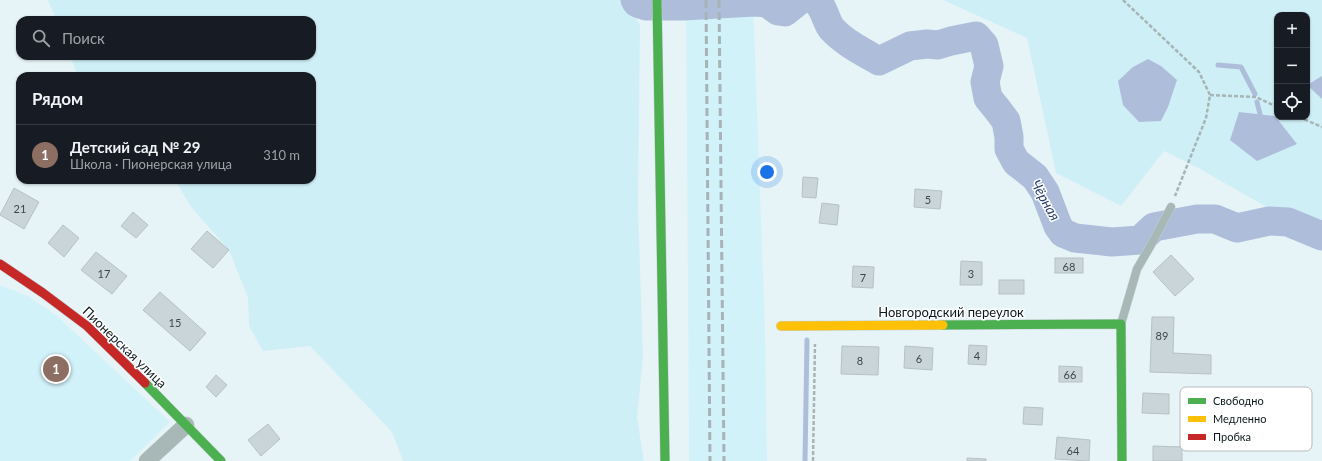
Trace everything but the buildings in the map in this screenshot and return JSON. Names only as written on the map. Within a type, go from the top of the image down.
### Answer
[{"type":"street","points":[[657,0],[665,461]]},
{"type":"street","name":"Пионерская улица","points":[[0,264],[43,292],[87,326],[221,461]]},
{"type":"street","points":[[1121,324],[1122,461]]},
{"type":"street","name":"Новгородский переулок","points":[[781,326],[1121,324]]},
{"type":"street","points":[[147,461],[186,425]]},
{"type":"lane","points":[[1121,324],[1137,269],[1151,246],[1171,207]]},
{"type":"path","points":[[1123,0],[1199,72],[1210,95],[1206,118],[1171,207]]},
{"type":"path","points":[[1210,95],[1256,97],[1274,106]]},
{"type":"path","points":[[1306,120],[1322,127]]},
{"type":"path","points":[[813,461],[815,341],[830,326]]},
{"type":"shaded area","points":[[48,0],[627,0],[640,25],[638,206],[643,358],[637,417],[644,461],[403,461],[392,432],[310,346],[263,351],[249,326],[248,298],[229,250],[191,207],[177,184],[316,184],[316,72],[76,72],[72,60],[316,60],[316,16],[54,16]]},
{"type":"shaded area","points":[[686,0],[753,0],[765,327],[767,461],[689,461]]},
{"type":"shaded area","points":[[943,0],[1322,0],[1322,76],[1310,84],[1310,12],[1274,12],[1274,120],[1310,120],[1310,87],[1322,99],[1322,239],[1200,169],[1164,151],[1121,206],[1056,173],[1027,38]]},
{"type":"shaded area","points":[[1148,59],[1161,66],[1177,80],[1168,107],[1161,121],[1139,122],[1123,105],[1118,81],[1133,67]]},
{"type":"shaded area","points":[[1322,76],[1322,99],[1310,88],[1310,83]]},
{"type":"shaded area","points":[[1239,112],[1274,116],[1274,120],[1278,120],[1297,144],[1257,161],[1230,140]]},
{"type":"shaded area","points":[[0,285],[28,296],[56,315],[170,422],[130,461],[0,461]]},
{"type":"waterway","name":"Чёрная","points":[[635,0],[637,3],[646,6],[684,6],[754,2],[767,3],[778,11],[785,12],[800,0]]},
{"type":"waterway","name":"Чёрная","points":[[814,0],[823,10],[830,26],[837,34],[854,47],[879,61],[910,46],[927,44],[938,45],[976,36],[984,45],[989,66],[985,82],[988,98],[1006,121],[1009,137],[1009,149],[1016,162],[1035,177],[1045,192],[1058,226],[1063,233],[1075,238],[1112,242],[1140,240],[1154,227],[1197,219],[1215,219],[1237,228],[1269,221],[1288,222],[1322,236]]},
{"type":"waterway","points":[[1218,65],[1241,67],[1255,94]]},
{"type":"waterway","points":[[1257,102],[1260,114]]},
{"type":"waterway","points":[[805,461],[807,340]]},
{"type":"railway","points":[[706,0],[710,461]]},
{"type":"railway","points":[[719,0],[724,461]]},
{"type":"traffic: fast","points":[[657,0],[665,461]]},
{"type":"traffic: fast","points":[[943,325],[1121,324],[1122,461]]},
{"type":"traffic: fast","points":[[145,383],[221,461]]},
{"type":"traffic: slow","points":[[781,326],[943,325]]},
{"type":"traffic: jam","points":[[0,264],[43,293],[87,326],[145,383]]},
{"type":"place","name":"Детский сад № 29","points":[[56,369]]}]
